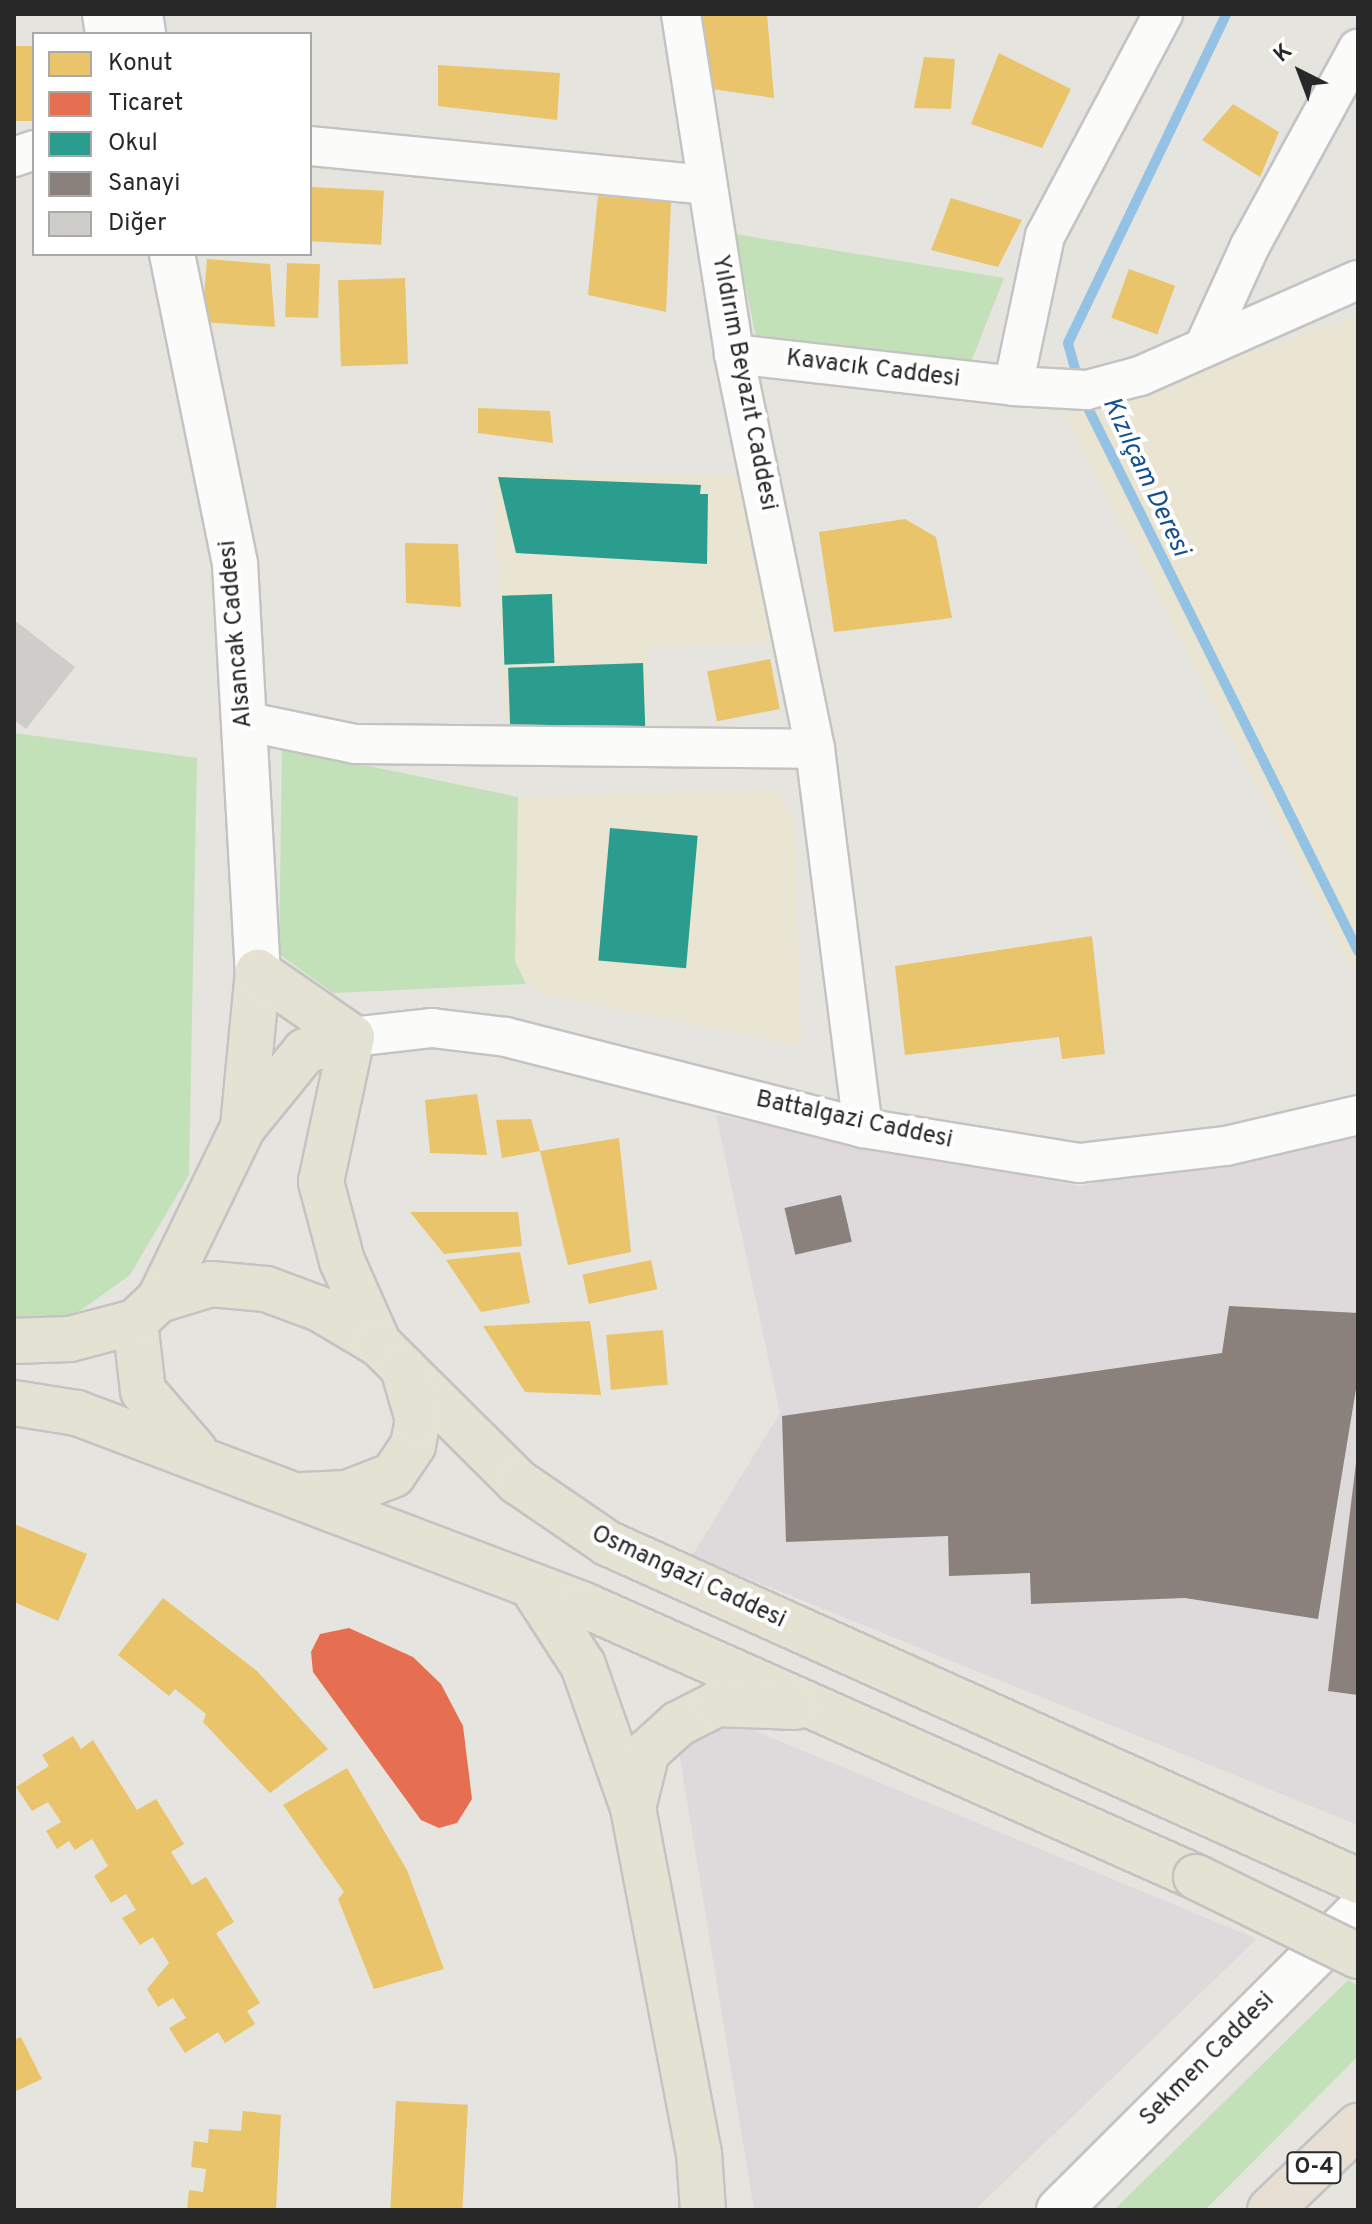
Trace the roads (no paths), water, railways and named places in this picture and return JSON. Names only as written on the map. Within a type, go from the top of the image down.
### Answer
[{"type":"highway","name":"O-4","points":[[1270,2210],[1358,2126]]},
{"type":"main road","points":[[243,1127],[258,972],[352,1037]]},
{"type":"main road","points":[[244,1476],[194,1450],[161,1418],[143,1391],[147,1311],[243,1127],[305,1051],[352,1037]]},
{"type":"main road","points":[[290,1495],[347,1493],[393,1475],[413,1445],[418,1420],[391,1356],[342,1261],[321,1182],[352,1037]]},
{"type":"main road","name":"Osmangazi Caddesi","points":[[14,1341],[70,1339],[211,1284],[266,1289],[320,1309],[391,1356],[518,1482],[607,1543],[1081,1762],[1234,1820],[1358,1881]]},
{"type":"main road","points":[[14,1403],[77,1413],[531,1585],[1196,1877],[1358,1956]]},
{"type":"main road","points":[[531,1585],[583,1665],[633,1808],[699,2153],[703,2210]]},
{"type":"main road","points":[[633,1808],[647,1752],[678,1724],[717,1704],[815,1708]]},
{"type":"main road","points":[[699,2153],[718,2210]]},
{"type":"street","name":"Yıldırım Beyazıt Caddesi","points":[[681,14],[734,354],[815,749],[863,1128]]},
{"type":"street","points":[[1013,386],[1045,236],[1163,14]]},
{"type":"street","points":[[1204,347],[1250,246],[1358,49]]},
{"type":"street","points":[[312,146],[707,185]]},
{"type":"street","name":"Alsancak Caddesi","points":[[172,256],[235,564],[258,972]]},
{"type":"street","points":[[1204,347],[1358,280]]},
{"type":"street","name":"Kavacık Caddesi","points":[[734,354],[1013,386],[1072,389],[1204,347]]},
{"type":"street","points":[[244,721],[355,744],[815,749]]},
{"type":"street","name":"Battalgazi Caddesi","points":[[352,1037],[432,1028],[506,1037],[863,1128],[1079,1163],[1226,1146],[1358,1115]]},
{"type":"street","name":"Sekmen Caddesi","points":[[1059,2210],[1358,1912]]},
{"type":"waterway","name":"Kızılçam Deresi","points":[[1079,383],[1068,343],[1226,14]]},
{"type":"waterway","name":"Kızılçam Deresi","points":[[1083,398],[1358,951]]}]
